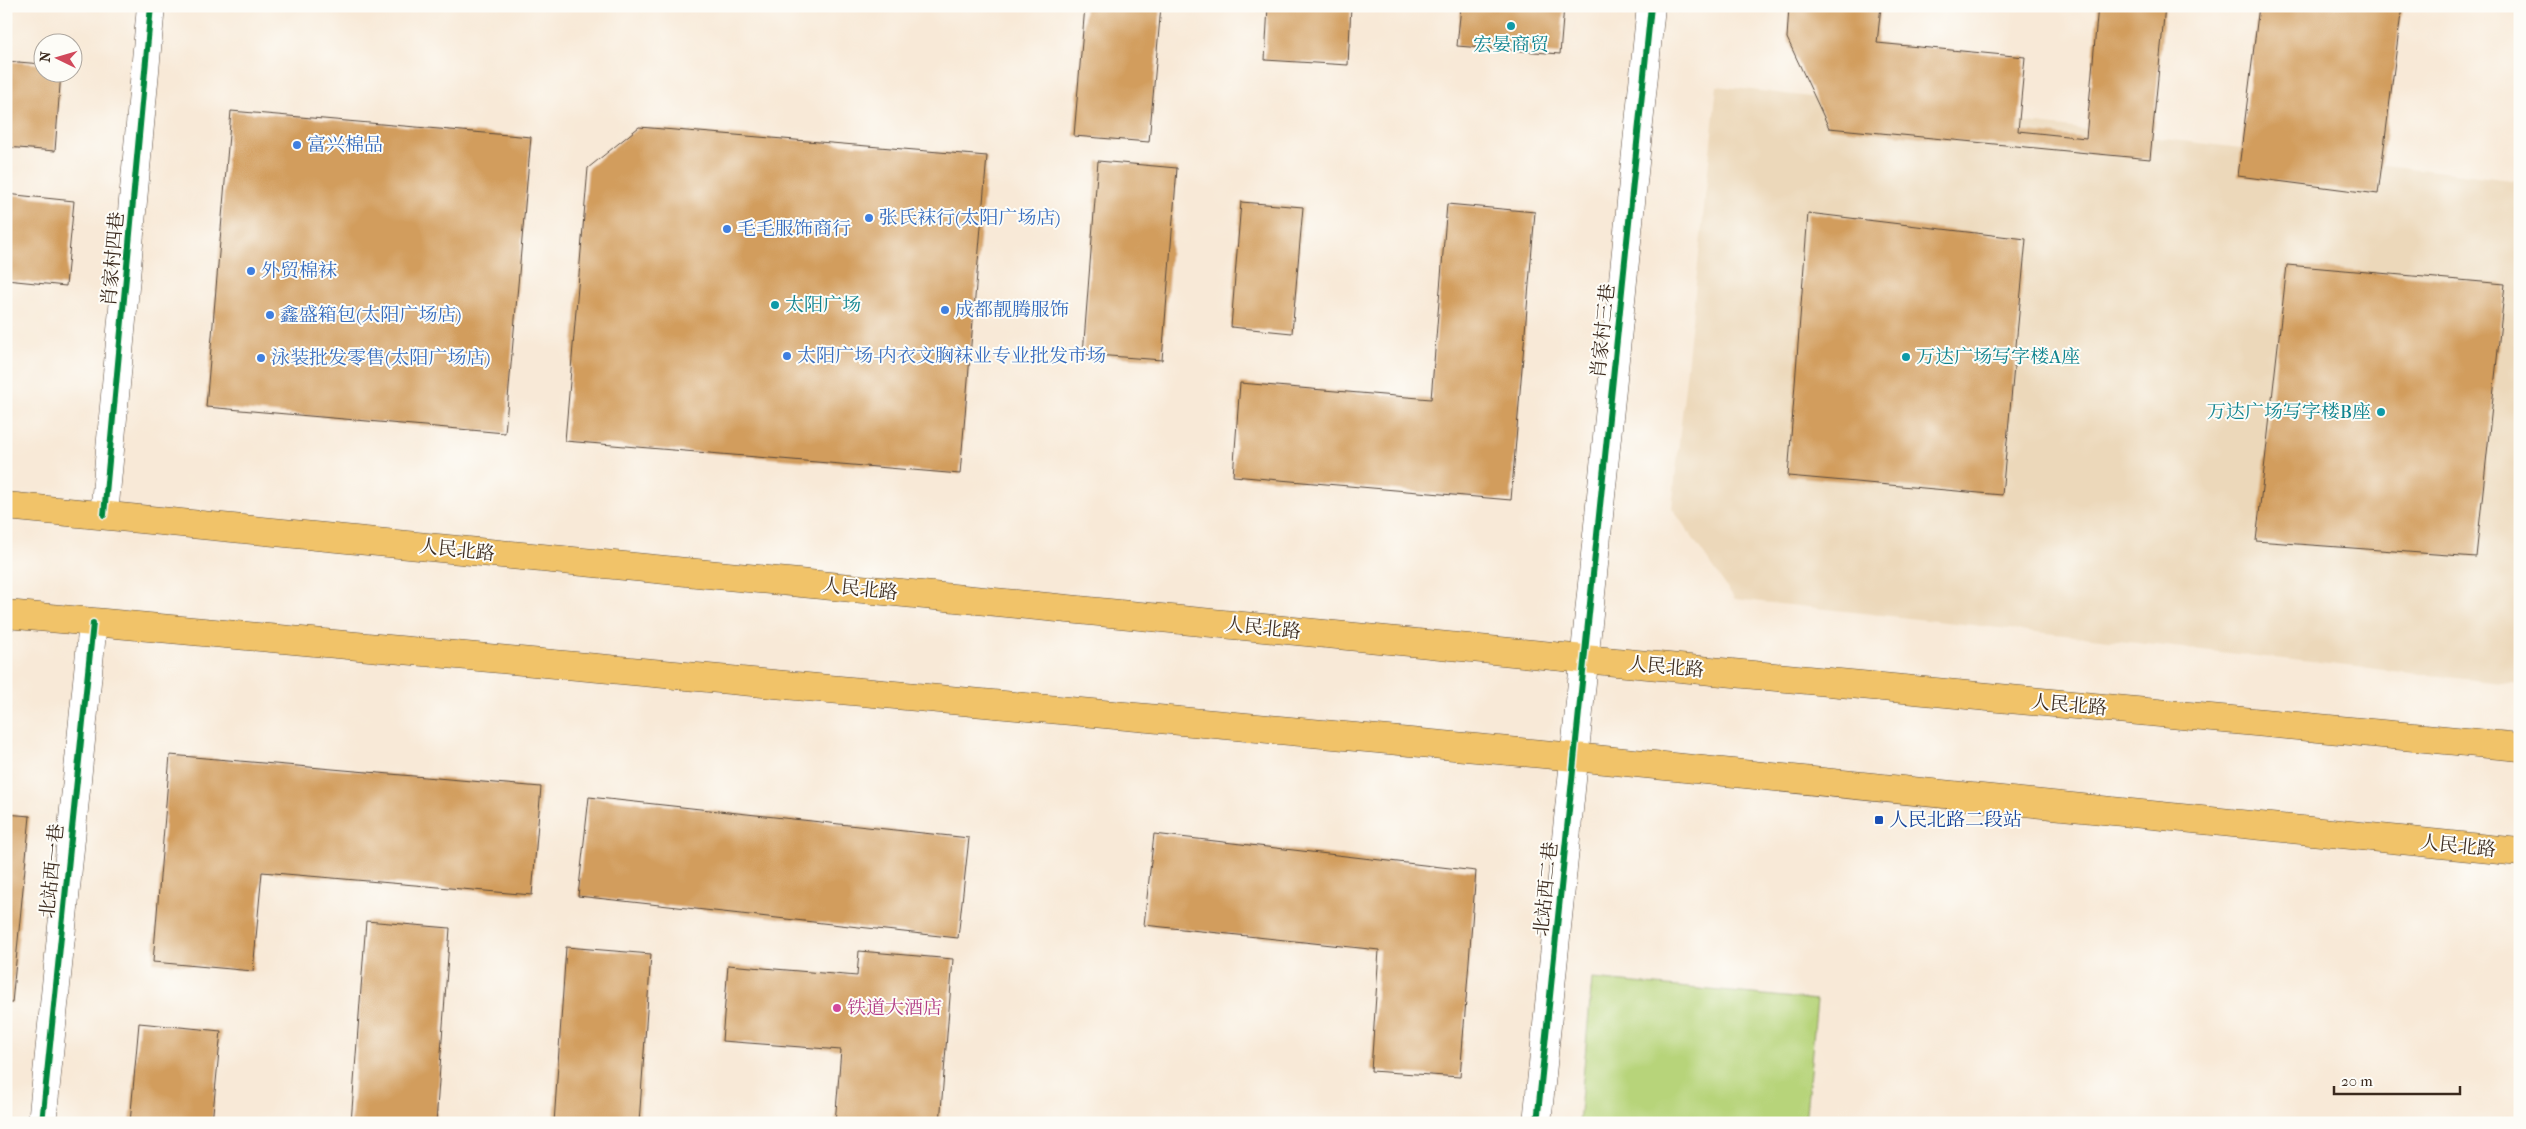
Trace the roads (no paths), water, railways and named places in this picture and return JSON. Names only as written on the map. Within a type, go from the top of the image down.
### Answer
[{"type":"main road","name":"人民北路","points":[[6,506],[1584,659],[2520,747]]},
{"type":"main road","name":"人民北路","points":[[6,614],[1574,757],[2520,852]]},
{"type":"street","name":"肖家村四巷","points":[[104,515],[151,6]]},
{"type":"street","name":"肖家村三巷","points":[[1584,659],[1651,6]]},
{"type":"street","name":"北站西一巷","points":[[42,1123],[93,623]]},
{"type":"street","name":"北站西二巷","points":[[1537,1123],[1584,659]]},
{"type":"place","name":"宏晏商贸","points":[[1511,26]]},
{"type":"place","name":"富兴棉品","points":[[297,145]]},
{"type":"place","name":"张氏袜行(太阳广场店)","points":[[869,218]]},
{"type":"place","name":"毛毛服饰商行","points":[[727,229]]},
{"type":"place","name":"外贸棉袜","points":[[251,271]]},
{"type":"place","name":"太阳广场","points":[[775,305]]},
{"type":"place","name":"成都靓腾服饰","points":[[945,310]]},
{"type":"place","name":"鑫盛箱包(太阳广场店)","points":[[270,315]]},
{"type":"place","name":"太阳广场-内衣文胸袜业专业批发市场","points":[[787,356]]},
{"type":"place","name":"万达广场写字楼A座","points":[[1906,357]]},
{"type":"place","name":"泳装批发零售(太阳广场店)","points":[[261,358]]},
{"type":"place","name":"万达广场写字楼B座","points":[[2381,412]]},
{"type":"place","name":"人民北路二段站","points":[[1879,820]]},
{"type":"place","name":"铁道大酒店","points":[[837,1008]]}]
